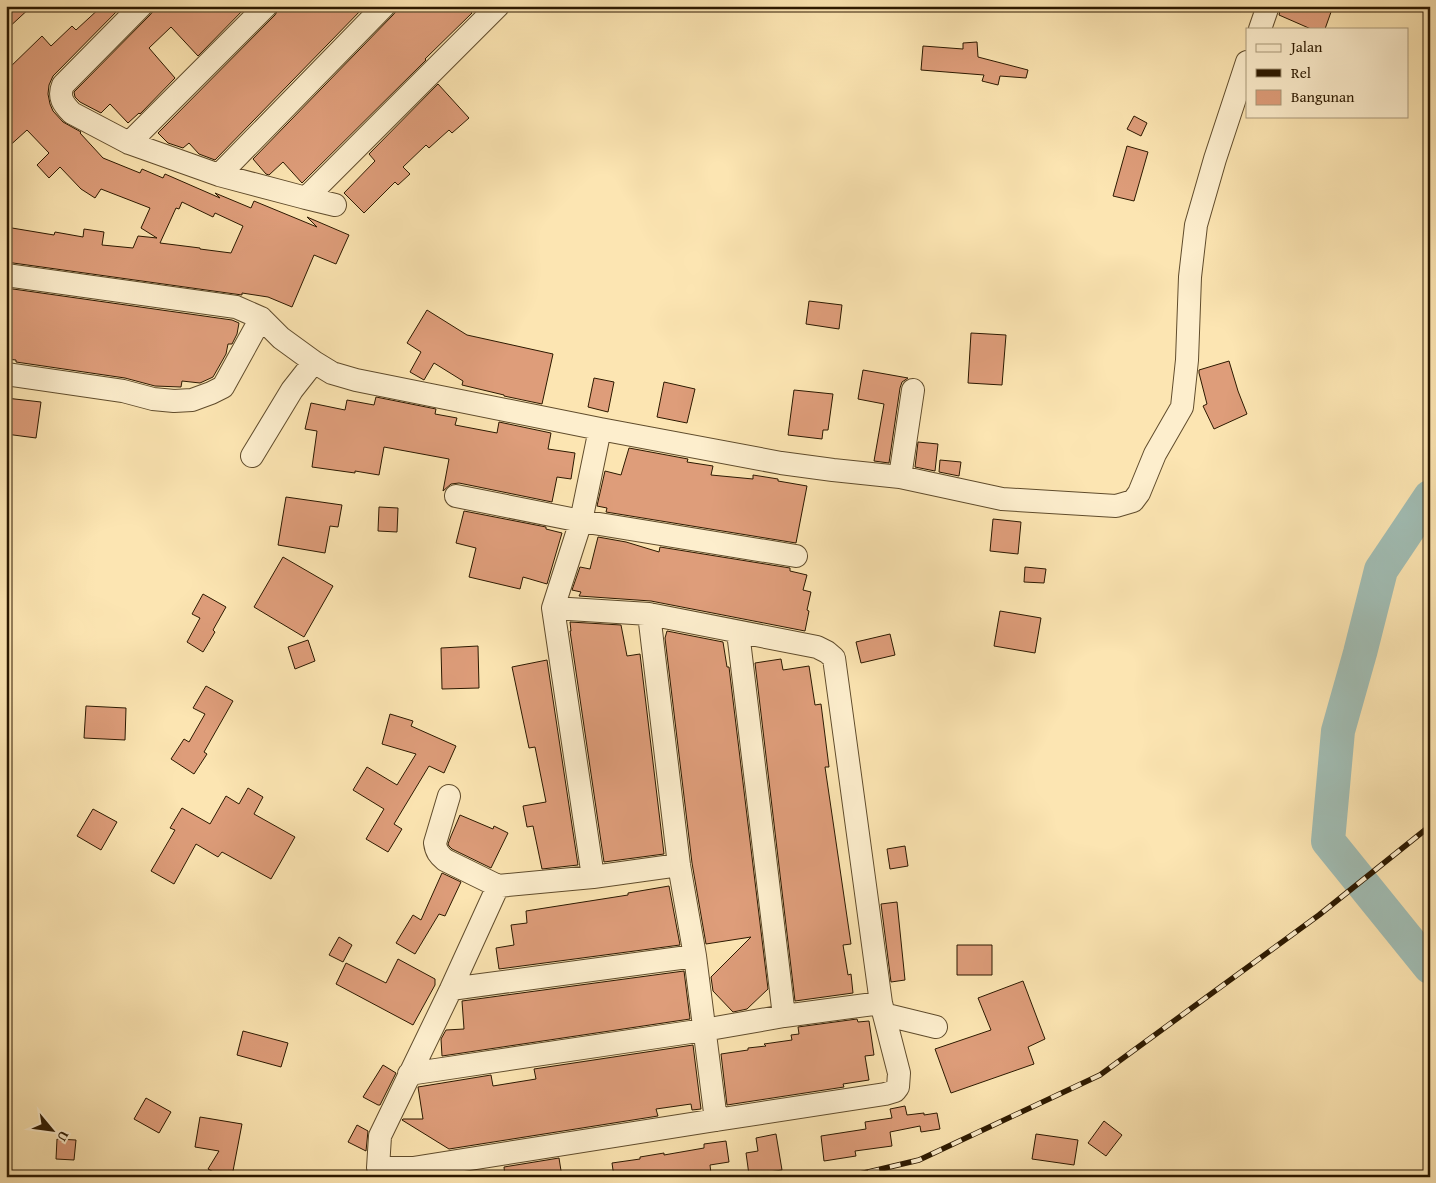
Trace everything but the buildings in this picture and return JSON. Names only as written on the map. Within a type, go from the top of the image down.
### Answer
[{"type":"street","points":[[141,6],[62,85],[60,98],[72,113],[129,143],[218,175],[335,205]]},
{"type":"street","points":[[129,143],[266,6]]},
{"type":"street","points":[[218,175],[384,6]]},
{"type":"street","points":[[306,198],[498,6]]},
{"type":"street","points":[[1260,28],[1268,6]]},
{"type":"street","points":[[6,275],[236,307],[261,318],[281,338],[332,373],[356,380],[781,463],[900,477],[1002,499],[1116,506],[1133,501],[1143,485],[1155,454],[1182,407],[1187,360],[1190,277],[1196,225],[1214,160],[1246,65]]},
{"type":"street","points":[[6,374],[123,391],[153,399],[192,400],[212,394],[223,387],[261,318]]},
{"type":"street","points":[[252,456],[292,390],[314,362]]},
{"type":"street","points":[[900,477],[914,390]]},
{"type":"street","points":[[593,877],[553,608],[580,521],[600,429]]},
{"type":"street","points":[[456,496],[580,521],[796,556]]},
{"type":"street","points":[[498,886],[380,1136],[380,1172],[885,1094],[895,1091],[898,1087],[899,1073],[883,1008],[834,658],[817,647],[649,614],[553,608]]},
{"type":"street","points":[[649,614],[679,865],[695,956],[716,1120]]},
{"type":"street","points":[[738,632],[784,1016]]},
{"type":"street","points":[[449,796],[435,843],[436,849],[446,860],[498,886],[593,877],[679,865]]},
{"type":"street","points":[[451,989],[695,956]]},
{"type":"street","points":[[409,1074],[704,1030],[784,1016],[883,1008]]},
{"type":"street","points":[[883,1008],[887,1015],[936,1027]]},
{"type":"waterway","points":[[1430,497],[1381,570],[1338,731],[1328,841],[1430,967]]},
{"type":"railway","points":[[847,1177],[919,1160],[1100,1075],[1319,915],[1430,826]]}]
